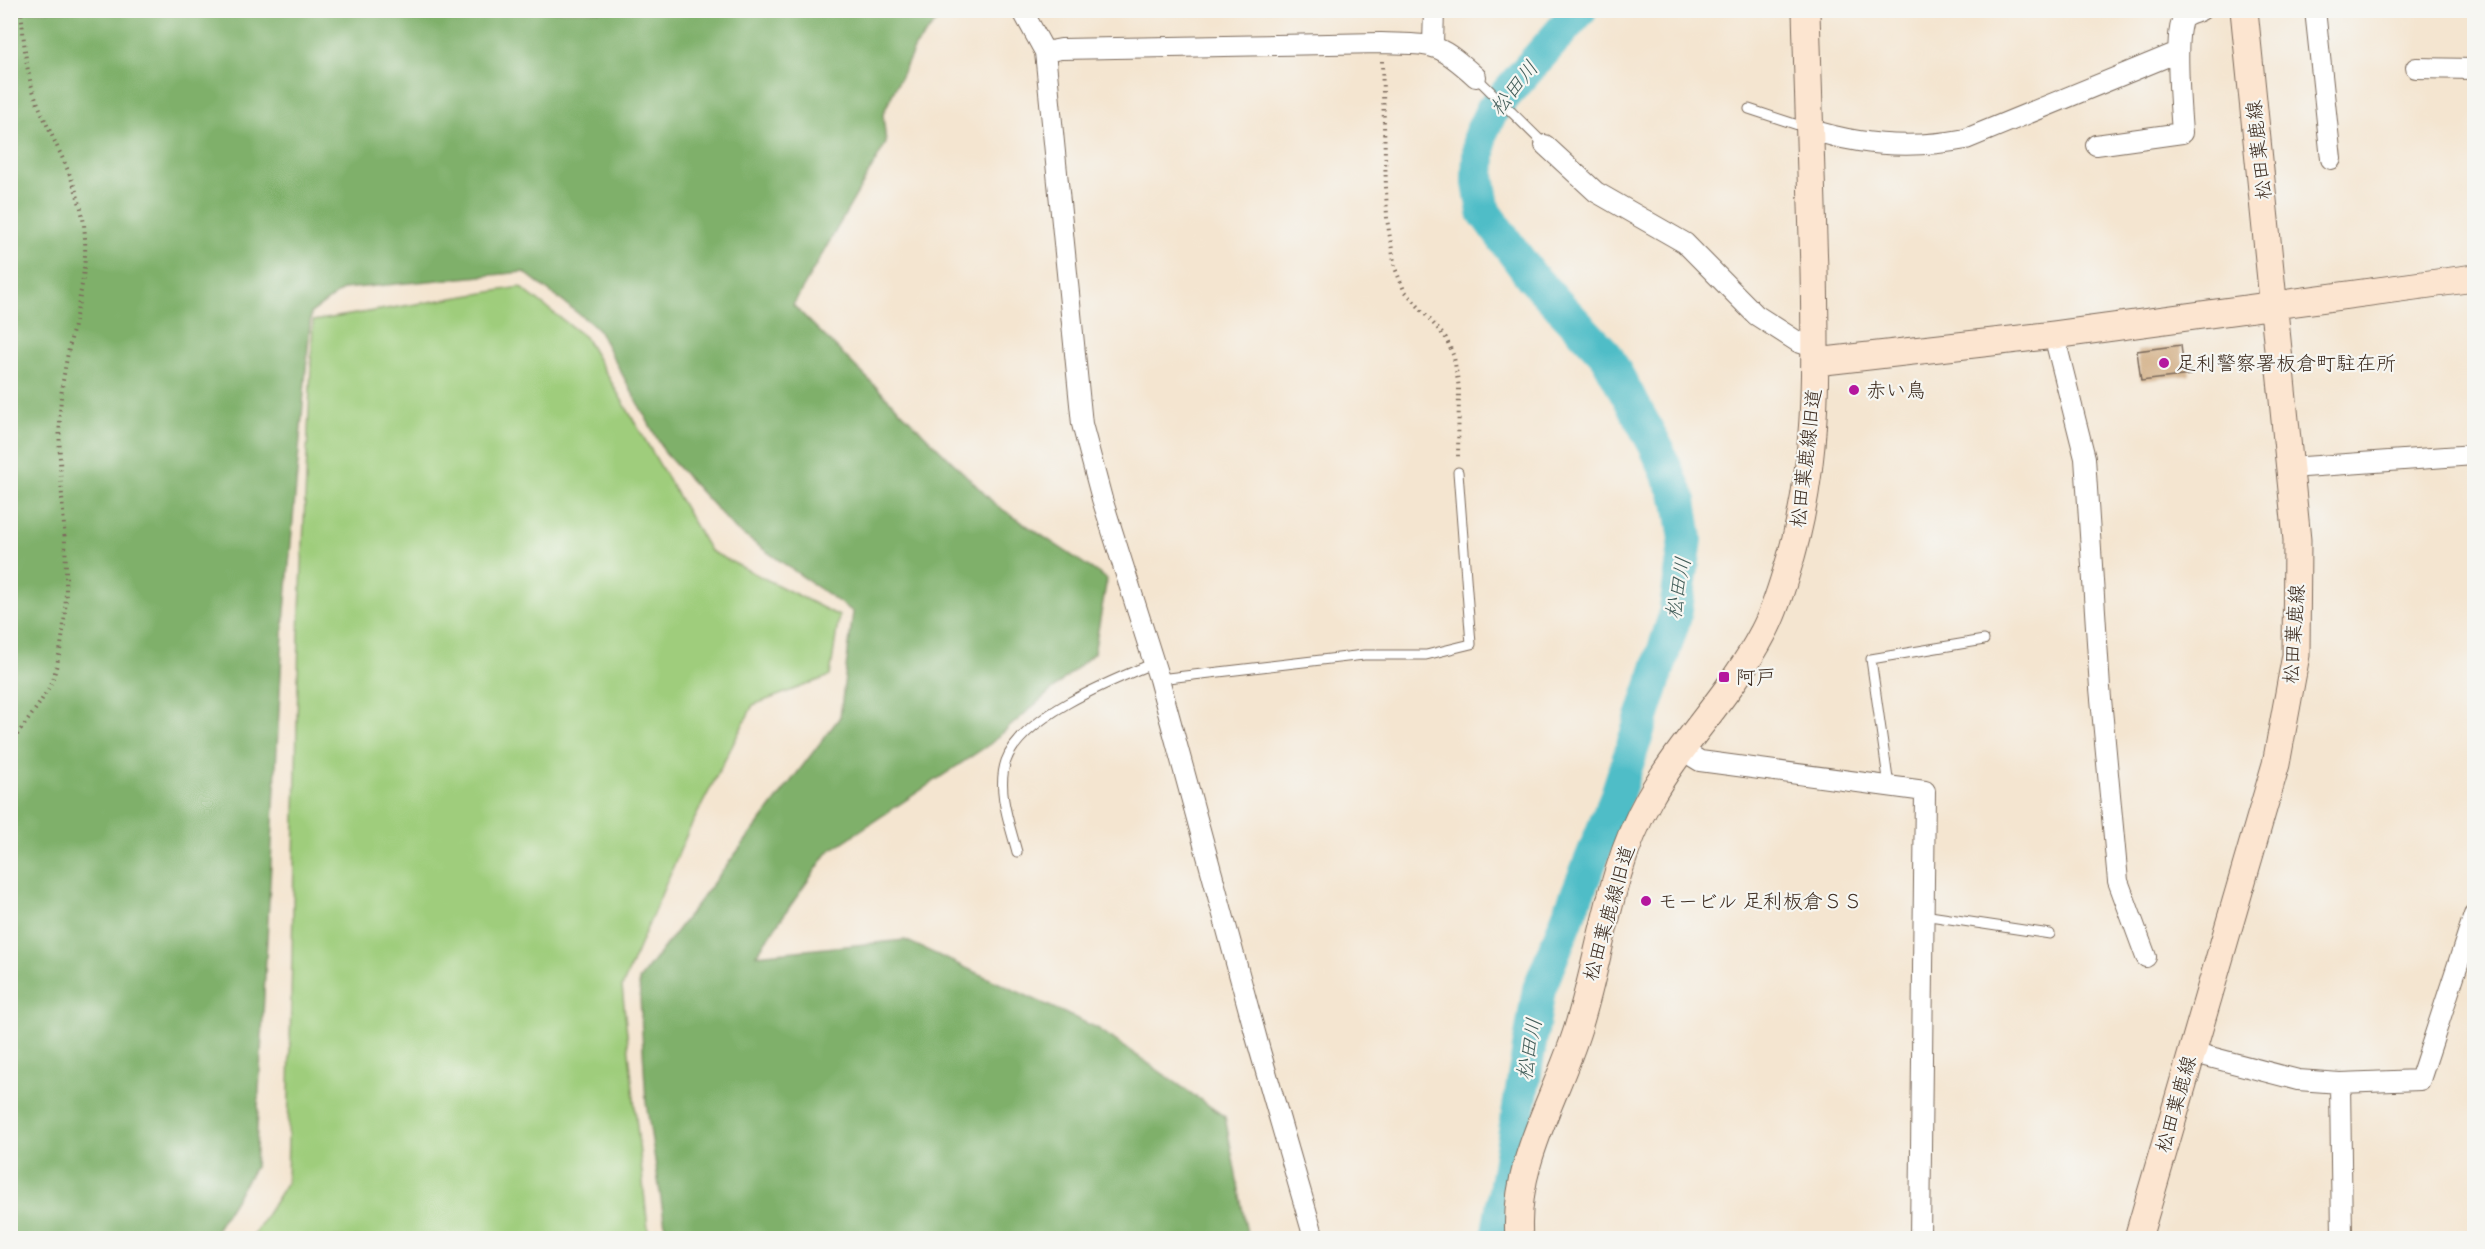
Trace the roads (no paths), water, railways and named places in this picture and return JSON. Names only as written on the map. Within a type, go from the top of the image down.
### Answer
[{"type":"street","points":[[1022,10],[1044,52],[1083,424],[1102,499],[1157,671],[1260,1051],[1314,1239]]},
{"type":"street","points":[[1433,45],[1434,10]]},
{"type":"street","name":"松田葉鹿線旧道","points":[[1519,1239],[1519,1194],[1533,1141],[1578,1029],[1612,891],[1629,842],[1649,800],[1755,648],[1765,630],[1787,572],[1806,493],[1816,355],[1806,10]]},
{"type":"street","points":[[2096,146],[2182,133],[2178,52],[2180,23],[2184,18],[2201,10]]},
{"type":"street","name":"松田葉鹿線","points":[[2138,1239],[2276,764],[2296,655],[2297,540],[2244,10]]},
{"type":"street","points":[[2315,10],[2331,159]]},
{"type":"street","points":[[1044,52],[1061,48],[1381,43],[1433,45],[1448,52],[1476,77]]},
{"type":"street","points":[[1809,129],[1883,144],[1930,146],[1966,139],[2178,52]]},
{"type":"street","points":[[2416,68],[2475,69]]},
{"type":"street","points":[[1545,145],[1596,192],[1685,243],[1756,315],[1816,355],[2054,335],[2475,278]]},
{"type":"street","points":[[2054,335],[2085,458],[2100,688],[2118,882],[2146,957]]},
{"type":"street","points":[[2290,468],[2475,455]]},
{"type":"street","points":[[1682,750],[1700,760],[1924,791],[1920,1239]]},
{"type":"street","points":[[2191,1052],[2298,1080],[2340,1083],[2420,1080],[2475,915]]},
{"type":"street","points":[[2340,1083],[2342,1239]]},
{"type":"lane","points":[[1476,77],[1545,145]]},
{"type":"lane","points":[[1749,109],[1809,129]]},
{"type":"lane","points":[[1017,852],[1004,798],[1005,762],[1012,750],[1039,724],[1081,695],[1157,671],[1364,655],[1426,655],[1471,644],[1458,472]]},
{"type":"lane","points":[[1888,786],[1871,659],[1984,640]]},
{"type":"lane","points":[[1923,915],[2050,934]]},
{"type":"waterway","name":"松田川","points":[[1497,1238],[1539,989],[1617,795],[1675,616],[1686,539],[1680,501],[1655,445],[1606,355],[1531,276],[1484,212],[1478,177],[1480,135],[1492,110],[1580,10]]},
{"type":"place","name":"足利警察署板倉町駐在所","points":[[2164,363]]},
{"type":"place","name":"赤い鳥","points":[[1854,390]]},
{"type":"place","name":"阿戸","points":[[1724,677]]},
{"type":"place","name":"モービル 足利板倉ＳＳ","points":[[1646,901]]}]
